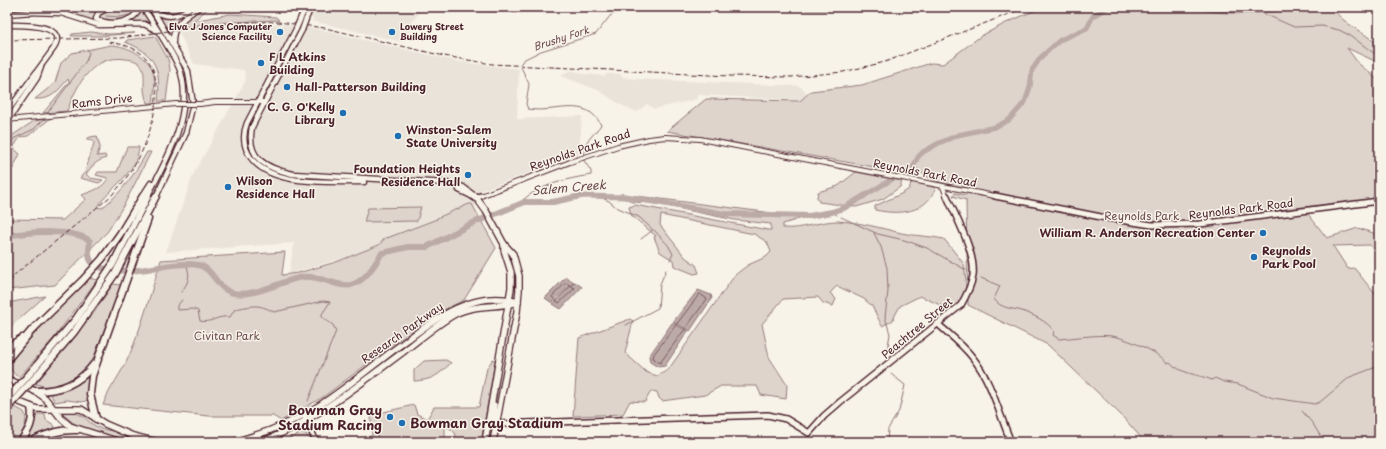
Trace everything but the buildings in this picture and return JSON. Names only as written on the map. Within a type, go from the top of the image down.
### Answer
[{"type":"highway","points":[[28,11],[40,7]]},
{"type":"highway","points":[[28,11],[58,7]]},
{"type":"highway","points":[[7,12],[84,7]]},
{"type":"highway","points":[[107,281],[164,163],[179,126],[184,92],[179,68],[158,31],[142,7],[136,15],[126,20],[105,22],[96,19],[98,14],[110,7]]},
{"type":"highway","points":[[152,8],[160,15],[170,16],[182,13],[190,7]]},
{"type":"highway","points":[[174,44],[172,33],[175,26],[199,7]]},
{"type":"highway","points":[[8,408],[29,380],[74,332],[107,281],[124,258],[183,141],[193,104],[188,71],[174,44],[152,8]]},
{"type":"highway","points":[[28,11],[61,13],[99,26],[144,24],[158,31]]},
{"type":"highway","points":[[7,360],[32,330],[88,274],[108,251],[164,163]]},
{"type":"highway","points":[[96,419],[90,400],[89,390],[97,359],[159,191]]},
{"type":"highway","points":[[7,348],[32,330]]},
{"type":"highway","points":[[35,391],[54,391],[70,386],[85,375],[97,359]]},
{"type":"highway","points":[[7,397],[29,380]]},
{"type":"highway","points":[[20,442],[26,435],[31,424],[31,407]]},
{"type":"highway","points":[[30,442],[56,431],[69,429],[77,430]]},
{"type":"main road","points":[[260,103],[306,7]]},
{"type":"main road","points":[[311,7],[302,30],[244,129],[244,144],[251,158],[263,170],[290,178],[441,185],[453,188],[476,198],[504,244],[509,248],[517,266],[519,282],[518,302],[493,442]]},
{"type":"main road","points":[[434,7],[513,9],[544,7]]},
{"type":"main road","points":[[806,7],[864,7]]},
{"type":"main road","points":[[7,25],[45,28],[56,34],[57,40],[56,44],[41,66],[7,112]]},
{"type":"main road","points":[[7,120],[37,78],[41,66]]},
{"type":"main road","name":"Rams Drive","points":[[7,120],[176,104],[260,103]]},
{"type":"main road","name":"Reynolds Park Road","points":[[476,198],[614,146],[640,139],[686,137],[1127,222],[1163,226],[1222,222],[1379,200]]},
{"type":"main road","name":"Peachtree Street","points":[[497,424],[774,415],[786,419],[809,433],[824,416],[840,402],[961,305],[969,291],[973,275],[973,262],[970,247],[943,187]]},
{"type":"main road","points":[[485,442],[509,302],[511,272],[504,250],[504,244]]},
{"type":"main road","name":"Research Parkway","points":[[262,442],[283,434],[306,418],[398,346],[449,311],[476,301],[518,302]]},
{"type":"main road","points":[[938,324],[966,350],[982,371],[990,386],[1011,442]]},
{"type":"main road","points":[[7,379],[35,391],[48,400],[66,424],[77,430],[120,442]]},
{"type":"main road","points":[[494,391],[493,422],[497,424]]},
{"type":"main road","points":[[7,397],[31,407],[41,409],[77,408],[124,432],[157,442]]},
{"type":"main road","points":[[306,418],[316,442]]},
{"type":"main road","name":"Research Parkway","points":[[233,442],[269,432],[306,418]]},
{"type":"shaded area","points":[[313,7],[423,7],[411,24],[414,25],[403,42],[312,21],[313,18],[309,18]]},
{"type":"shaded area","name":"Winston-Salem State University","points":[[276,24],[308,27],[460,62],[519,69],[517,119],[582,116],[579,154],[483,190],[473,209],[364,252],[289,274],[294,243],[166,252],[193,175],[246,80],[244,70],[194,64],[179,32],[228,25]]},
{"type":"shaded area","points":[[570,70],[584,74],[605,76],[606,74],[621,74],[621,77],[636,79],[799,86],[805,90],[806,95],[803,99],[799,100],[698,95],[698,99],[654,109],[647,104],[637,112],[621,105],[598,90],[561,76]]},
{"type":"green space","points":[[106,7],[95,15],[94,19],[119,21],[142,12],[151,25],[101,25],[61,11]]},
{"type":"green space","points":[[112,7],[139,7],[138,11],[124,19],[100,20],[98,15]]},
{"type":"green space","points":[[154,7],[189,7],[172,15],[156,11]]},
{"type":"green space","points":[[192,7],[197,7],[176,23],[170,34],[159,16],[168,18]]},
{"type":"green space","points":[[201,7],[210,7],[193,21],[230,14],[276,17],[279,20],[210,23],[178,28],[179,24]]},
{"type":"green space","name":"Reynolds Park","points":[[1048,7],[1332,7],[1342,19],[1379,46],[1379,63],[1347,48],[1358,63],[1379,81],[1379,198],[1302,209],[1308,214],[1327,238],[1358,228],[1379,235],[1379,258],[1370,245],[1333,246],[1348,269],[1355,269],[1379,299],[1379,442],[1145,442],[1120,414],[1048,345],[968,305],[966,200],[953,196],[955,193],[966,195],[966,187],[946,184],[934,180],[916,168],[903,172],[667,131],[706,99],[800,101],[811,91],[862,85],[931,63],[943,64],[981,36],[1038,9]]},
{"type":"green space","points":[[91,32],[109,34],[135,33],[100,36],[71,36],[72,34]]},
{"type":"green space","points":[[155,36],[168,59],[170,69],[166,101],[158,101],[159,90],[157,72],[150,57],[135,46],[125,42],[127,40]]},
{"type":"green space","points":[[111,45],[123,47],[136,52],[150,65],[153,71],[154,79],[153,103],[147,103],[144,90],[144,72],[141,65],[131,60],[114,59],[104,61],[95,66],[88,73],[81,81],[67,111],[43,113],[69,82],[68,79],[54,94],[46,98],[35,99],[55,83],[61,63],[72,53]]},
{"type":"green space","points":[[51,118],[28,136],[20,137],[13,148],[20,154],[9,176],[7,177],[7,139],[34,121]]},
{"type":"green space","points":[[97,136],[100,147],[97,156],[105,155],[106,158],[94,164],[86,174],[90,178],[103,180],[99,183],[80,178],[85,172],[94,143],[93,140],[87,139]]},
{"type":"green space","points":[[127,147],[139,147],[133,165],[122,180],[97,207],[102,208],[116,196],[132,176],[147,152],[151,152],[125,203],[108,231],[55,285],[7,290],[7,284],[13,279],[9,276],[7,278],[7,219],[63,220],[86,199],[82,195],[97,189],[104,184],[108,178],[96,175],[98,172],[117,172]]},
{"type":"green space","points":[[856,172],[902,181],[900,187],[883,199],[856,207],[819,202],[817,197],[818,192],[838,186]]},
{"type":"green space","points":[[914,182],[936,188],[931,197],[925,203],[910,211],[884,212],[875,210],[875,206],[903,193],[909,189],[911,183]]},
{"type":"green space","points":[[629,195],[805,217],[783,224],[783,228],[797,228],[824,222],[838,221],[862,224],[906,234],[944,239],[964,264],[966,281],[965,299],[949,309],[920,296],[900,306],[892,321],[882,326],[872,306],[864,299],[837,286],[830,293],[836,299],[833,306],[823,303],[818,297],[783,299],[762,324],[769,357],[787,385],[786,399],[761,395],[757,386],[721,386],[705,395],[662,401],[657,392],[651,391],[645,402],[630,401],[623,414],[573,416],[579,338],[630,319],[633,321],[625,353],[646,372],[657,376],[668,370],[735,275],[748,265],[766,257],[771,252],[767,242],[754,234],[661,215],[660,225],[685,257],[696,265],[699,273],[694,274],[674,266],[673,260],[660,252],[654,237],[656,236],[631,215],[629,207],[635,205],[768,230],[771,230],[771,224],[735,220],[652,203],[632,202],[629,200]]},
{"type":"green space","name":"Civitan Park","points":[[472,204],[496,248],[464,300],[440,312],[395,343],[323,397],[281,421],[273,416],[209,416],[103,405],[134,345],[161,260],[285,252],[282,275],[298,273],[336,262],[379,245],[386,237],[387,238],[437,219]]},
{"type":"green space","points":[[421,207],[417,221],[364,222],[368,208]]},
{"type":"green space","points":[[89,278],[97,280],[54,338],[19,377],[15,375],[11,369],[11,363],[17,352]]},
{"type":"green space","points":[[113,284],[121,285],[90,367],[76,380],[50,388],[36,384],[82,326],[91,317]]},
{"type":"green space","points":[[45,296],[7,330],[7,303]]},
{"type":"green space","points":[[493,359],[495,360],[481,442],[456,442],[454,432],[445,426],[445,442],[335,442],[337,438],[355,439],[372,436],[371,415],[414,405],[417,414],[427,419],[434,407],[479,407],[487,368]]},
{"type":"green space","points":[[446,360],[451,363],[438,374],[426,380],[414,381],[414,370],[424,361]]},
{"type":"green space","points":[[90,373],[87,391],[88,400],[82,402],[67,400],[55,402],[51,395],[52,394],[74,386]]},
{"type":"green space","points":[[15,407],[24,412],[26,420],[20,436],[15,442],[7,442],[7,417]]},
{"type":"green space","points":[[70,411],[83,416],[92,424],[101,429],[118,432],[147,442],[131,442],[78,426],[68,419],[62,412]]},
{"type":"green space","points":[[37,414],[45,414],[46,420],[54,425],[55,428],[26,439],[32,429]]},
{"type":"green space","points":[[302,432],[306,434],[311,442],[284,442]]},
{"type":"water","points":[[566,277],[574,282],[552,303],[545,298]]},
{"type":"water","points":[[575,282],[582,287],[561,309],[553,304]]},
{"type":"water","points":[[698,290],[711,295],[712,298],[690,331],[673,322]]},
{"type":"water","points":[[672,323],[688,331],[665,366],[658,367],[650,362],[649,356]]},
{"type":"waterway","points":[[160,11],[177,7]]},
{"type":"waterway","name":"Brushy Fork","points":[[520,65],[523,60],[541,51],[596,34],[610,16],[624,7]]},
{"type":"waterway","name":"Salem Creek","points":[[862,197],[913,167],[918,157],[923,152],[939,143],[958,135],[995,127],[1009,120],[1025,102],[1030,87],[1032,70],[1041,57],[1060,40],[1087,28],[1093,16],[1108,7]]},
{"type":"waterway","name":"Salem Creek","points":[[1195,7],[1219,11],[1242,12],[1265,11],[1289,7]]},
{"type":"waterway","points":[[1260,12],[1294,27],[1322,26],[1339,30],[1351,36],[1379,57]]},
{"type":"waterway","points":[[106,16],[120,17],[130,15]]},
{"type":"waterway","points":[[48,112],[86,61],[89,53],[87,49]]},
{"type":"waterway","name":"Brushy Fork","points":[[521,67],[529,84],[526,104],[528,109],[578,108],[595,116],[601,125],[586,143],[583,156]]},
{"type":"waterway","points":[[7,168],[10,160],[9,151],[13,139],[34,129],[44,119]]},
{"type":"waterway","name":"Brushy Fork","points":[[517,206],[537,190],[563,181],[591,175],[591,171],[583,159]]},
{"type":"waterway","points":[[595,195],[609,201],[616,207],[639,217],[653,230],[641,239]]},
{"type":"waterway","name":"Salem Creek","points":[[577,197],[581,196]]},
{"type":"waterway","name":"Salem Creek","points":[[622,196],[628,197]]},
{"type":"waterway","name":"Salem Creek","points":[[628,197],[725,214],[809,216],[832,212],[844,208],[864,196]]},
{"type":"waterway","name":"Salem Creek","points":[[7,236],[26,233],[50,232],[73,234],[83,237],[90,241],[89,253],[90,259],[94,265],[118,271],[141,270],[181,264],[198,265],[207,270],[225,290],[238,294],[256,292],[303,277],[316,278],[340,285],[351,285],[361,280],[365,276],[382,253],[408,247],[427,247],[473,223],[525,202],[553,202],[577,197]]},
{"type":"waterway","name":"Salem Creek","points":[[577,197],[628,197]]},
{"type":"waterway","name":"Salem Creek","points":[[832,212],[837,215]]},
{"type":"waterway","points":[[841,217],[878,234],[904,240],[927,248],[966,270]]},
{"type":"waterway","points":[[654,230],[668,245],[673,254],[670,260]]},
{"type":"waterway","points":[[874,233],[881,247],[887,268],[888,291],[885,317],[890,334],[887,352]]},
{"type":"waterway","points":[[181,292],[186,285],[189,275],[186,264]]},
{"type":"waterway","points":[[626,325],[658,308],[660,284],[666,270]]},
{"type":"waterway","points":[[981,278],[1000,286],[994,299],[1000,305],[1031,314],[1040,319],[1051,327],[1054,331],[1053,335],[1059,339],[1100,335],[1118,337],[1150,350],[1167,363],[1170,362],[1174,366],[1184,371],[1212,380],[1215,378],[1224,382],[1238,384],[1273,398],[1315,404],[1320,402],[1350,377],[1379,366]]},
{"type":"waterway","points":[[182,300],[177,306],[177,310],[193,309],[198,311],[200,321],[204,322],[221,317],[230,317],[235,309],[246,307],[259,306],[274,312],[323,301],[330,302],[322,314],[322,317],[333,325],[336,331],[308,401]]},
{"type":"waterway","points":[[887,442],[888,429],[899,411],[905,385],[891,374]]},
{"type":"waterway","points":[[1302,411],[1313,424],[1324,442]]},
{"type":"waterway","points":[[290,442],[292,437]]},
{"type":"railway","points":[[7,40],[120,38],[210,25],[250,22],[278,22],[325,28],[444,56],[492,64],[729,76],[791,77],[843,72],[885,62],[1027,7]]},
{"type":"railway","points":[[7,281],[111,196],[122,184],[142,151],[152,123],[155,108],[155,79],[152,67],[145,57],[133,48],[109,42]]},
{"type":"place","name":"Elva J Jones Computer Science Facility","points":[[280,32]]},
{"type":"place","name":"Lowery Street Building","points":[[392,32]]},
{"type":"place","name":"F L Atkins Building","points":[[261,63]]},
{"type":"place","name":"Hall-Patterson Building","points":[[287,87]]},
{"type":"place","name":"C. G. O'Kelly Library","points":[[343,113]]},
{"type":"place","name":"Winston-Salem State University","points":[[398,136]]},
{"type":"place","name":"Foundation Heights Residence Hall","points":[[468,175]]},
{"type":"place","name":"Wilson Residence Hall","points":[[228,187]]},
{"type":"place","name":"William R. Anderson Recreation Center","points":[[1263,233]]},
{"type":"place","name":"Reynolds Park Pool","points":[[1254,257]]},
{"type":"place","name":"Bowman Gray Stadium Racing","points":[[390,417]]},
{"type":"place","name":"Bowman Gray Stadium","points":[[402,423]]}]
